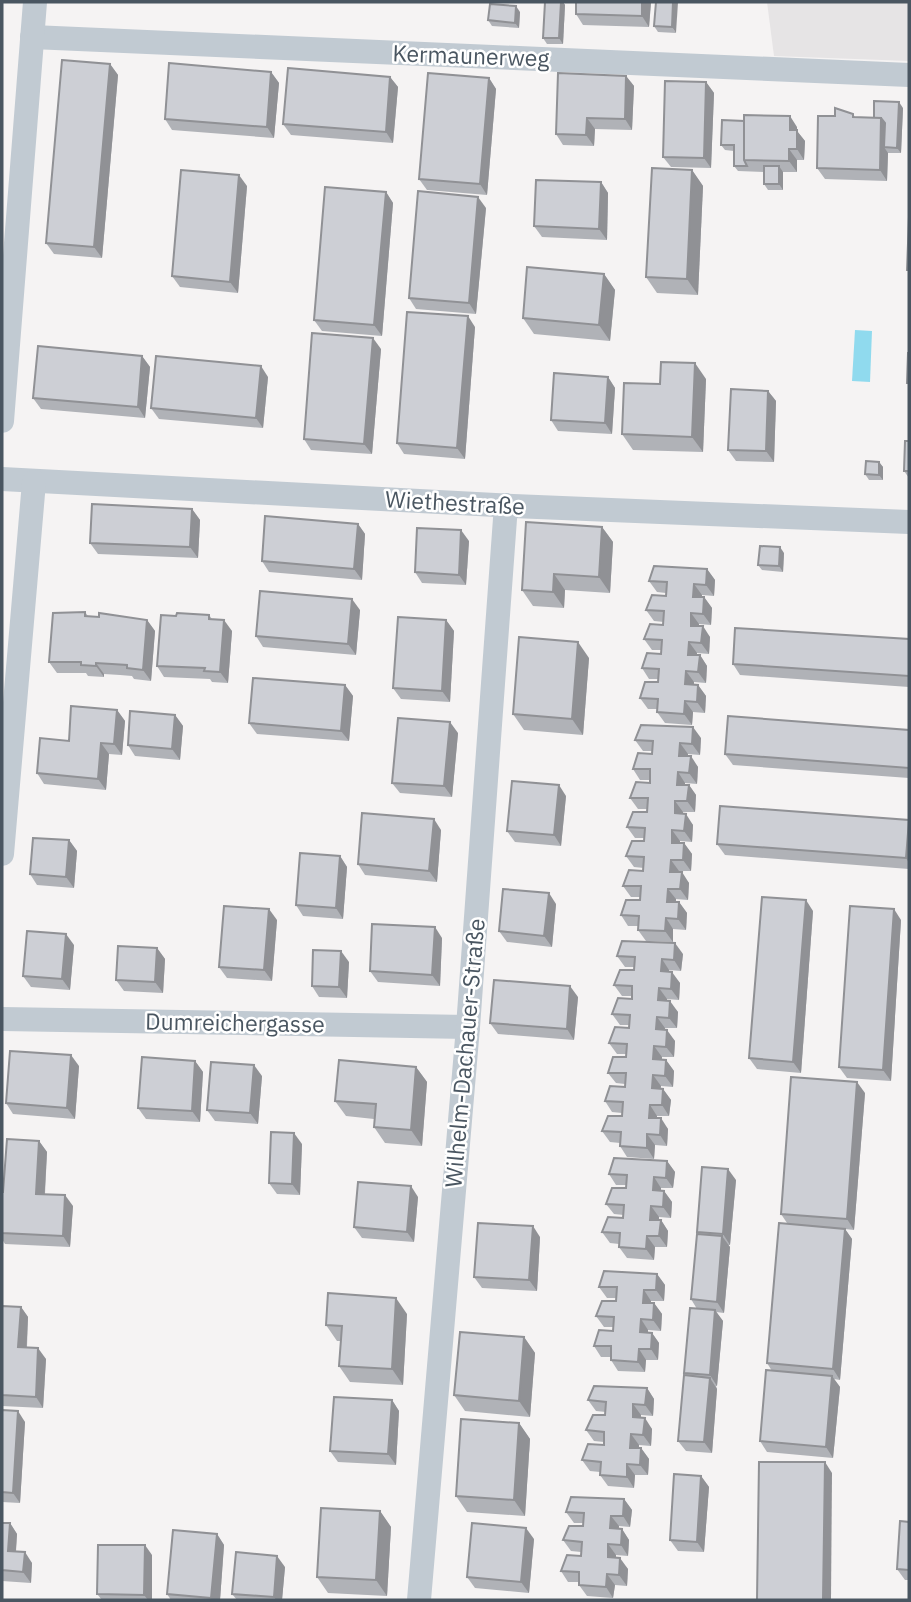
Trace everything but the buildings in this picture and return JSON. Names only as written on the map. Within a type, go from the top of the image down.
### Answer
[{"type":"street","points":[[2,421],[35,2]]},
{"type":"street","name":"Kermaunerweg","points":[[32,37],[909,75]]},
{"type":"street","name":"Wiethestraße","points":[[2,479],[506,505],[909,522]]},
{"type":"street","points":[[2,854],[34,482]]},
{"type":"street","name":"Wilhelm-Dachauer-Straße","points":[[419,1600],[468,1027],[506,505]]},
{"type":"street","name":"Dumreichergasse","points":[[2,1019],[468,1027]]},
{"type":"shaded area","points":[[767,2],[909,2],[909,61],[774,56]]},
{"type":"water","points":[[855,330],[872,331],[870,382],[852,381]]}]
